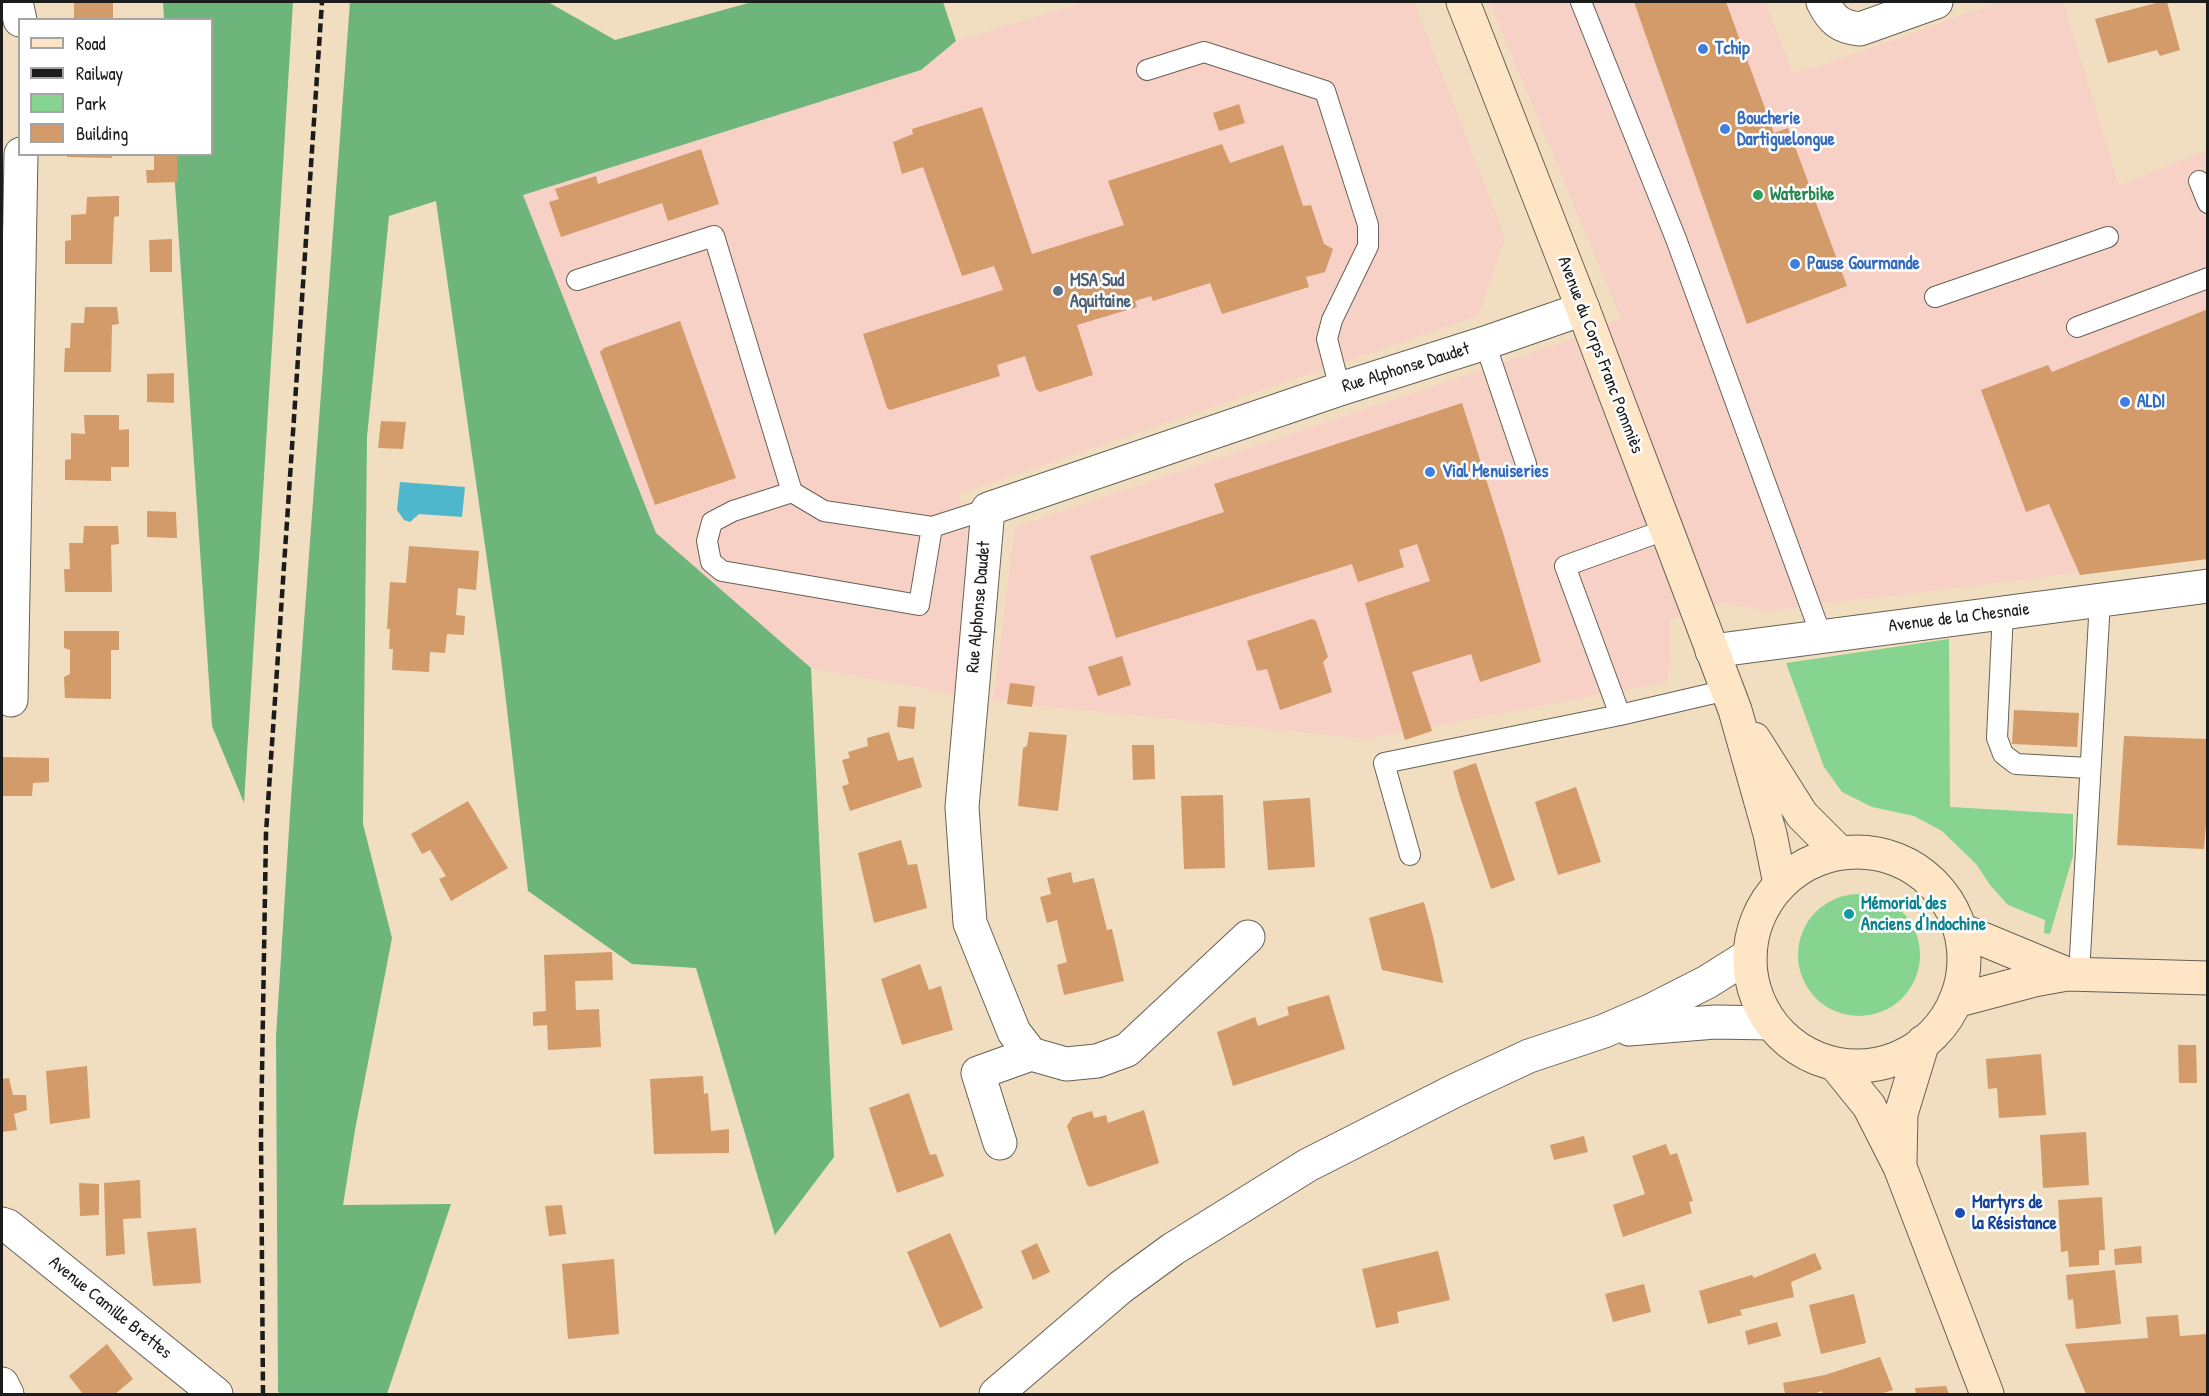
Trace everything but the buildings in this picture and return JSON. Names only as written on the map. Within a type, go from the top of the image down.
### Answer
[{"type":"main road","name":"Avenue du Corps Franc Pommiès","points":[[1463,2],[1583,309],[1731,700],[1770,834],[1780,884]]},
{"type":"main road","name":"Avenue du Corps Franc Pommiès","points":[[1731,700],[1802,815],[1839,852]]},
{"type":"main road","points":[[1839,852],[1880,853],[1914,867],[1941,891],[1961,930],[1964,968],[1960,989],[1943,1023],[1912,1051],[1888,1062],[1861,1066],[1835,1064],[1811,1055],[1789,1041],[1771,1023],[1755,990],[1750,955],[1754,929],[1764,905],[1780,884],[1809,862],[1839,852]]},
{"type":"main road","points":[[1961,930],[2073,974]]},
{"type":"main road","points":[[1955,1000],[2034,980],[2073,974],[2208,978]]},
{"type":"main road","points":[[1900,1167],[1901,1114],[1923,1042]]},
{"type":"main road","points":[[1835,1064],[1869,1106],[1900,1167],[1987,1395]]},
{"type":"street","points":[[16,2],[20,18]]},
{"type":"street","points":[[1823,2],[1838,24],[1847,28],[1860,29],[1936,2]]},
{"type":"street","points":[[11,700],[21,156]]},
{"type":"street","name":"Rue Alphonse Daudet","points":[[1031,1054],[1014,1032],[970,923],[963,807],[987,509],[1583,309]]},
{"type":"street","name":"Avenue de la Chesnaie","points":[[1712,651],[2208,586]]},
{"type":"street","points":[[1000,1143],[978,1073],[1031,1054],[1066,1064],[1097,1061],[1127,1050],[1248,938]]},
{"type":"street","points":[[996,1395],[1120,1287],[1173,1249],[1308,1164],[1529,1056],[1604,1031],[1650,1011],[1707,982],[1750,955]]},
{"type":"street","points":[[1604,1031],[1715,1022],[1771,1023]]},
{"type":"street","name":"Avenue Camille Brettes","points":[[2,1224],[216,1395]]},
{"type":"street","points":[[2,1384],[8,1395]]},
{"type":"lane","points":[[1581,2],[1676,239],[1821,636]]},
{"type":"lane","points":[[1147,70],[1204,52],[1325,91],[1368,225],[1368,246],[1332,320],[1327,339],[1340,389]]},
{"type":"lane","points":[[2199,181],[2208,202]]},
{"type":"lane","points":[[577,280],[714,236],[792,492],[824,511],[932,527],[987,509]]},
{"type":"lane","points":[[1935,297],[2108,237]]},
{"type":"lane","points":[[2078,327],[2208,278]]},
{"type":"lane","points":[[1485,343],[1526,464]]},
{"type":"lane","points":[[792,492],[733,511],[712,522],[707,542],[711,562],[722,571],[919,605],[932,527]]},
{"type":"lane","points":[[1620,714],[1565,566],[1665,530]]},
{"type":"lane","points":[[2073,974],[2090,768],[2100,600]]},
{"type":"lane","points":[[2003,612],[1997,738],[2003,754],[2016,764],[2090,768]]},
{"type":"lane","points":[[1410,855],[1384,763],[1620,714],[1731,700]]},
{"type":"shaded area","points":[[1085,2],[1414,2],[1505,238],[1478,316],[959,494],[967,531],[960,695],[811,668],[656,533],[522,195],[921,70],[956,41]]},
{"type":"shaded area","points":[[1490,2],[1765,2],[1792,72],[1821,66],[1998,2],[2063,2],[2119,186],[2207,150],[2207,557],[1766,611],[1722,603],[1670,619],[1668,682],[1366,739],[993,701],[1015,527],[1570,340],[1621,318]]},
{"type":"green space","points":[[163,2],[293,2],[244,803],[212,726],[173,156],[213,156],[213,18],[164,18]]},
{"type":"green space","points":[[350,2],[548,2],[615,40],[752,2],[943,2],[956,41],[921,70],[523,195],[656,533],[811,668],[834,1157],[775,1235],[696,968],[632,964],[528,891],[501,658],[436,201],[389,216],[367,437],[363,824],[392,938],[343,1205],[451,1204],[387,1394],[281,1394],[278,1392],[276,1037],[291,798]]},
{"type":"green space","points":[[1949,639],[1950,807],[2073,814],[2073,856],[2050,934],[2044,933],[2045,920],[2008,905],[1990,885],[1977,865],[1942,831],[1914,816],[1872,807],[1842,792],[1824,767],[1786,663]]},
{"type":"green space","points":[[1859,894],[1882,899],[1893,904],[1902,912],[1910,921],[1915,932],[1920,955],[1915,978],[1910,989],[1902,998],[1893,1006],[1882,1011],[1859,1016],[1836,1011],[1825,1006],[1816,998],[1808,989],[1803,978],[1798,955],[1803,932],[1808,921],[1816,912],[1825,904],[1836,899]]},
{"type":"water","points":[[400,482],[465,487],[462,517],[419,514],[410,522],[404,520],[397,510]]},
{"type":"railway","points":[[263,1394],[261,1134],[266,833],[322,2]]},
{"type":"place","name":"Tchip","points":[[1703,49]]},
{"type":"place","name":"Boucherie Dartiguelongue","points":[[1725,129]]},
{"type":"place","name":"Waterbike","points":[[1758,195]]},
{"type":"place","name":"Pause Gourmande","points":[[1795,264]]},
{"type":"place","name":"MSA Sud Aquitaine","points":[[1058,291]]},
{"type":"place","name":"ALDI","points":[[2125,402]]},
{"type":"place","name":"Vial Menuiseries","points":[[1430,472]]},
{"type":"place","name":"Mémorial des Anciens d'Indochine","points":[[1849,914]]},
{"type":"place","name":"Martyrs de la Résistance","points":[[1960,1213]]}]
